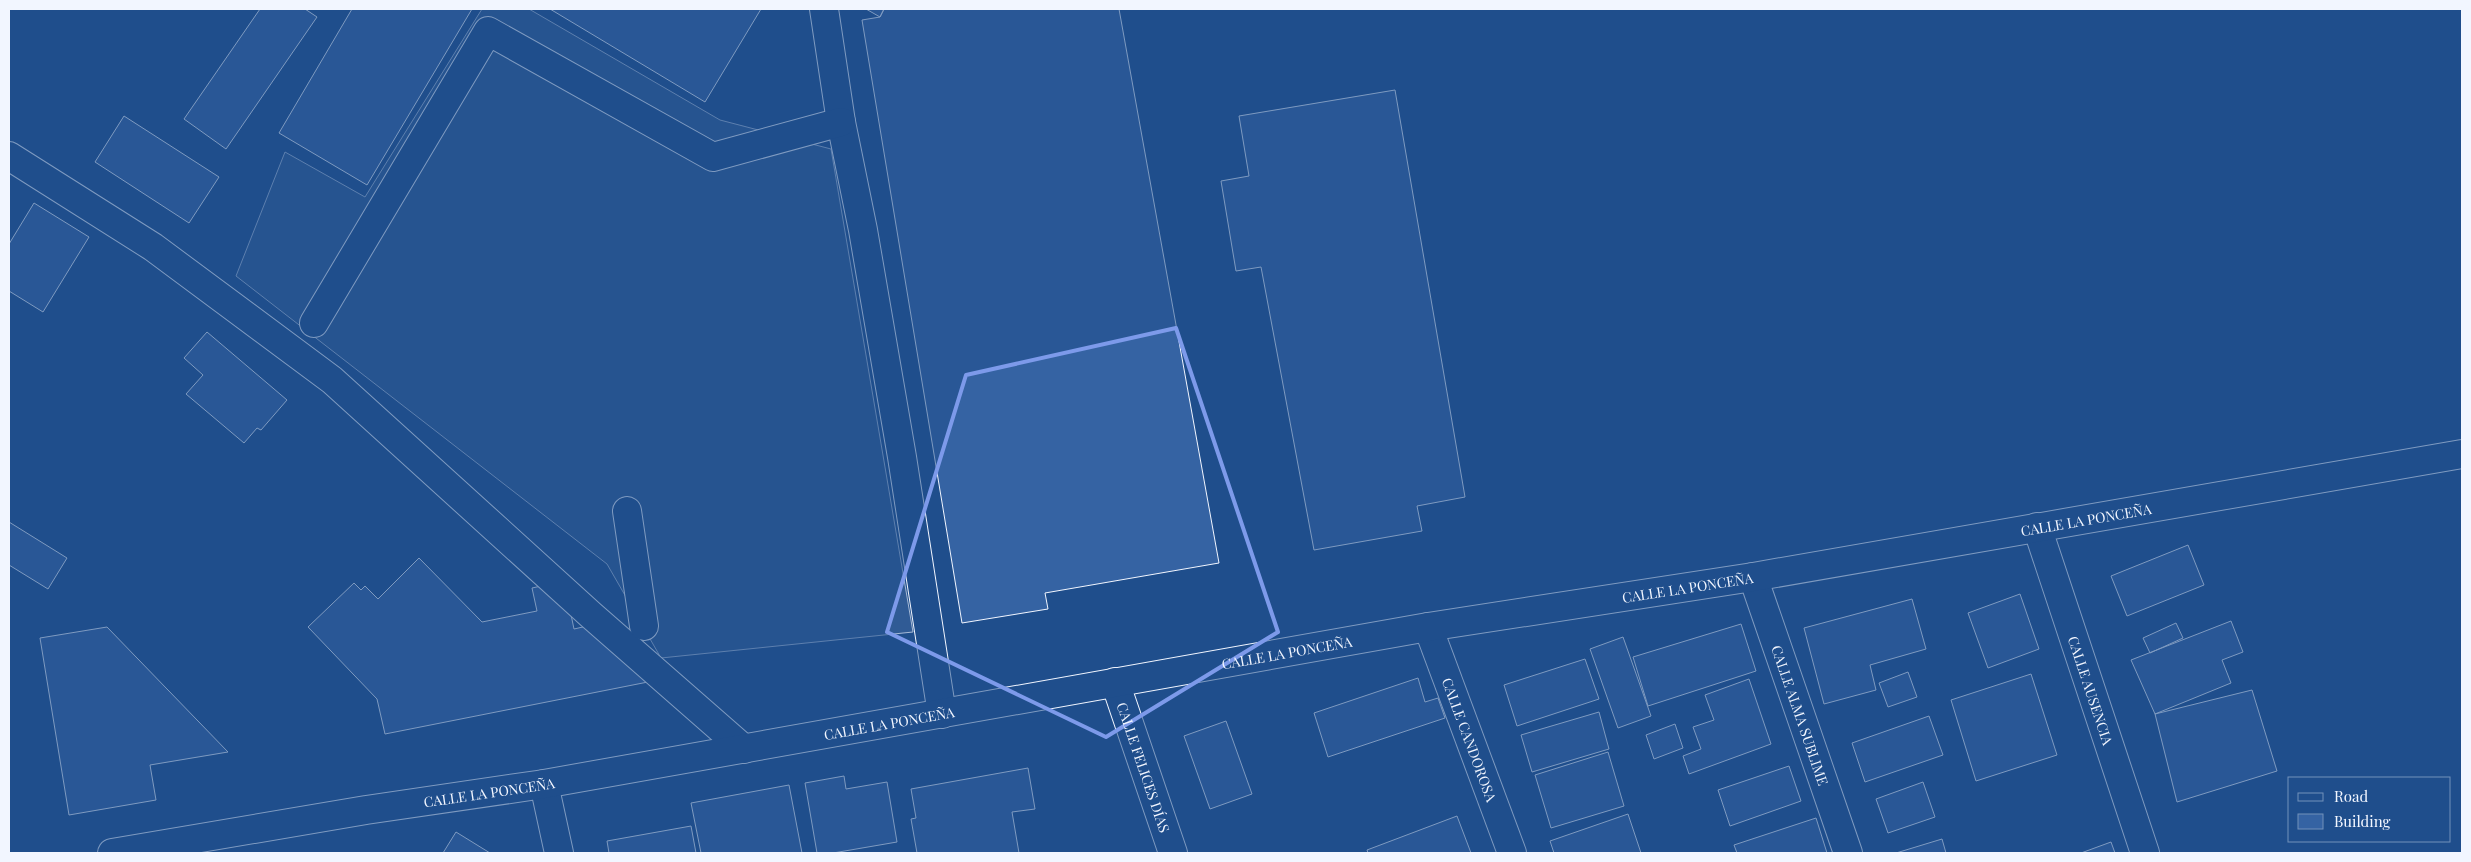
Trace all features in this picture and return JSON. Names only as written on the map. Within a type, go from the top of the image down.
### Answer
[{"type":"main road","points":[[824,9],[841,122],[863,230],[902,457],[942,714]]},
{"type":"main road","points":[[314,323],[488,31],[713,157],[841,122]]},
{"type":"main road","points":[[9,156],[153,247],[332,380],[591,615],[744,749]]},
{"type":"main road","name":"CALLE LA PONCEÑA","points":[[112,853],[366,810],[544,784],[1428,627],[1753,577],[2462,454]]},
{"type":"main road","points":[[627,511],[644,626]]},
{"type":"main road","name":"CALLE AUSENCIA","points":[[2037,527],[2145,853]]},
{"type":"main road","name":"CALLE ALMA SUBLIME","points":[[1753,577],[1848,853]]},
{"type":"main road","name":"CALLE CANDOROSA","points":[[1428,627],[1512,853]]},
{"type":"main road","name":"CALLE FELICES DÍAS","points":[[1115,682],[1174,853]]},
{"type":"main road","points":[[544,784],[559,853]]},
{"type":"highlighted area","points":[[1176,328],[1278,632],[1106,737],[887,632],[966,375]]},
{"type":"shaded area","points":[[482,9],[529,9],[720,120],[831,149],[913,632],[661,658],[607,564],[236,276],[285,152],[365,197]]},
{"type":"building","points":[[260,9],[305,9],[317,17],[226,149],[184,119]]},
{"type":"building","points":[[352,9],[472,9],[367,185],[279,133]]},
{"type":"building","points":[[550,9],[761,9],[705,102]]},
{"type":"building","points":[[866,9],[884,9],[880,17]]},
{"type":"building","points":[[884,9],[1119,9],[1219,563],[1045,593],[1048,609],[962,623],[862,20],[880,17]]},
{"type":"building","points":[[1395,90],[1465,497],[1417,506],[1422,531],[1314,550],[1261,267],[1236,271],[1221,181],[1249,176],[1239,116]]},
{"type":"building","points":[[124,116],[219,177],[189,223],[95,162]]},
{"type":"building","points":[[34,203],[89,237],[43,312],[9,291],[9,244]]},
{"type":"building","points":[[207,332],[287,400],[261,430],[257,428],[244,443],[186,394],[203,375],[184,358]]},
{"type":"building","points":[[9,522],[67,558],[48,589],[9,565]]},
{"type":"building","points":[[2188,545],[2204,585],[2127,616],[2111,576]]},
{"type":"building","points":[[419,558],[482,622],[537,611],[532,588],[564,581],[574,629],[596,624],[658,680],[385,734],[377,699],[308,627],[354,583],[361,590],[365,586],[378,599]]},
{"type":"building","points":[[2020,594],[2039,649],[1988,668],[1968,613]]},
{"type":"building","points":[[1912,599],[1926,649],[1870,665],[1876,690],[1824,704],[1804,628]]},
{"type":"building","points":[[2231,621],[2243,652],[2222,660],[2231,683],[2155,714],[2131,660]]},
{"type":"building","points":[[2176,623],[2183,638],[2150,653],[2143,638]]},
{"type":"building","points":[[1741,624],[1756,671],[1648,706],[1633,657]]},
{"type":"building","points":[[107,627],[228,752],[150,765],[156,800],[69,815],[40,638]]},
{"type":"building","points":[[1623,637],[1651,716],[1618,728],[1590,649]]},
{"type":"building","points":[[1585,659],[1599,699],[1517,726],[1504,685]]},
{"type":"building","points":[[1908,672],[1917,697],[1888,707],[1879,683]]},
{"type":"building","points":[[2031,674],[2057,755],[1976,781],[1951,700]]},
{"type":"building","points":[[1418,678],[1425,702],[1438,698],[1445,718],[1328,757],[1314,713]]},
{"type":"building","points":[[1749,679],[1771,744],[1689,774],[1683,756],[1701,749],[1693,727],[1714,720],[1705,695]]},
{"type":"building","points":[[2252,690],[2277,771],[2177,802],[2155,714]]},
{"type":"building","points":[[1599,712],[1609,749],[1532,772],[1521,735]]},
{"type":"building","points":[[1929,716],[1943,755],[1865,782],[1852,743]]},
{"type":"building","points":[[1226,721],[1252,794],[1210,809],[1184,736]]},
{"type":"building","points":[[1675,724],[1683,748],[1654,759],[1646,735]]},
{"type":"building","points":[[1608,752],[1624,806],[1551,828],[1535,775]]},
{"type":"building","points":[[1789,766],[1801,801],[1730,826],[1718,790]]},
{"type":"building","points":[[1028,768],[1035,809],[1012,812],[1019,853],[917,853],[911,819],[916,818],[911,789]]},
{"type":"building","points":[[844,776],[846,789],[887,782],[897,842],[833,853],[817,853],[805,783]]},
{"type":"building","points":[[1923,782],[1935,817],[1888,833],[1876,799]]},
{"type":"building","points":[[789,785],[802,853],[701,853],[691,803]]},
{"type":"building","points":[[1628,814],[1641,853],[1554,853],[1550,841]]},
{"type":"building","points":[[1457,816],[1471,853],[1368,853],[1367,850]]},
{"type":"building","points":[[1816,818],[1827,853],[1737,853],[1734,845]]},
{"type":"building","points":[[691,826],[696,853],[609,853],[607,841]]},
{"type":"building","points":[[456,832],[490,853],[443,853]]},
{"type":"building","points":[[1942,839],[1946,853],[1896,853]]},
{"type":"building","points":[[2111,842],[2115,853],[2081,853]]}]
